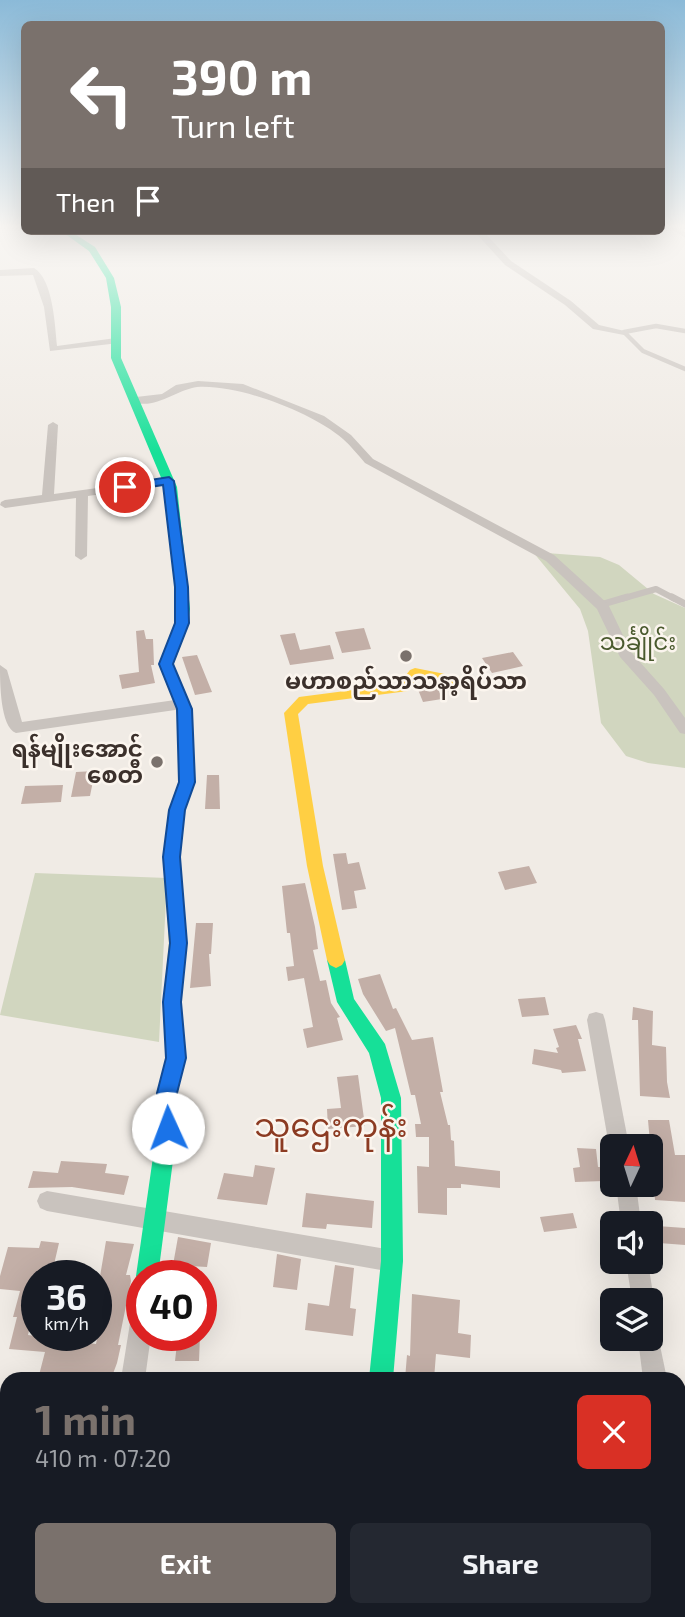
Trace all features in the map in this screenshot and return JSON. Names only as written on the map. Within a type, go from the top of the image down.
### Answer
[{"type":"street","points":[[47,301],[53,348],[116,341]]},
{"type":"street","points":[[115,301],[116,358],[169,481],[181,587],[182,623],[166,664],[182,704],[187,737],[187,782],[177,810],[171,857],[178,943],[172,1002],[176,1058],[167,1093],[168,1128],[149,1260]]},
{"type":"street","points":[[566,301],[596,327],[624,332]]},
{"type":"street","points":[[136,400],[165,397],[188,385],[239,386],[320,418],[347,437],[369,461],[550,558],[600,605],[625,654],[659,692],[685,729]]},
{"type":"street","points":[[48,498],[53,425]]},
{"type":"street","points":[[5,504],[169,481]]},
{"type":"street","points":[[81,556],[82,493]]},
{"type":"street","points":[[0,670],[16,728],[182,704]]},
{"type":"street","points":[[382,1372],[392,1261],[391,1098],[378,1050],[346,1002],[315,866],[291,713],[304,700],[403,688],[415,673],[465,683]]},
{"type":"street","points":[[596,1020],[617,1134]]},
{"type":"street","points":[[47,1201],[392,1261]]},
{"type":"street","points":[[134,1372],[137,1351]]},
{"type":"street","points":[[651,1351],[654,1372]]},
{"type":"lane","points":[[624,332],[656,326],[685,331]]},
{"type":"lane","points":[[624,332],[643,349],[685,376]]},
{"type":"lane","points":[[673,366],[685,369]]},
{"type":"lane","points":[[600,605],[656,589],[685,604]]},
{"type":"green space","name":"သင်္ချိုင်း","points":[[533,552],[600,557],[619,565],[654,594],[685,608],[685,768],[648,763],[626,756],[601,723],[588,631],[580,609]]},
{"type":"green space","points":[[35,873],[167,878],[159,1042],[0,1015]]},
{"type":"building","points":[[364,628],[371,649],[342,653],[335,632]]},
{"type":"building","points":[[144,630],[146,639],[153,639],[154,665],[151,665],[155,683],[122,689],[119,675],[139,672],[136,631]]},
{"type":"building","points":[[295,633],[300,650],[330,645],[334,659],[290,665],[280,635]]},
{"type":"building","points":[[513,652],[523,666],[492,673],[482,658]]},
{"type":"building","points":[[197,655],[212,692],[195,695],[182,657]]},
{"type":"building","points":[[425,684],[437,686],[442,699],[423,702],[417,687]]},
{"type":"building","points":[[95,771],[90,796],[71,797],[76,772]]},
{"type":"building","points":[[207,775],[219,775],[220,809],[205,809]]},
{"type":"building","points":[[63,785],[61,802],[21,804],[25,786]]},
{"type":"building","points":[[346,853],[348,864],[359,862],[366,889],[354,891],[357,908],[342,910],[333,854]]},
{"type":"building","points":[[529,866],[537,883],[505,890],[498,872]]},
{"type":"building","points":[[305,883],[315,927],[318,949],[313,950],[320,981],[326,980],[331,1003],[340,1017],[337,1018],[343,1040],[307,1048],[303,1029],[313,1027],[304,978],[288,981],[286,967],[294,966],[282,886]]},
{"type":"building","points":[[196,923],[213,923],[209,954],[211,986],[190,988]]},
{"type":"building","points":[[380,974],[393,1009],[396,1008],[412,1040],[433,1037],[443,1092],[440,1092],[450,1125],[451,1140],[454,1141],[455,1166],[500,1171],[500,1188],[461,1184],[461,1188],[447,1188],[447,1215],[418,1213],[417,1166],[429,1167],[429,1137],[416,1137],[415,1124],[421,1124],[395,1028],[386,1031],[363,994],[358,979]]},
{"type":"building","points":[[545,997],[549,1015],[522,1017],[518,999]]},
{"type":"building","points":[[633,1007],[653,1011],[652,1045],[666,1047],[670,1098],[640,1096],[638,1020],[632,1020]]},
{"type":"building","points":[[576,1025],[582,1039],[578,1039],[586,1071],[562,1073],[561,1070],[532,1064],[534,1049],[558,1053],[556,1048],[559,1047],[553,1029]]},
{"type":"building","points":[[358,1075],[365,1126],[328,1129],[327,1109],[341,1108],[337,1077]]},
{"type":"building","points":[[648,1120],[669,1120],[675,1155],[685,1155],[685,1202],[655,1200],[655,1197],[663,1197],[663,1134],[649,1134]]},
{"type":"building","points":[[577,1148],[596,1149],[600,1181],[575,1182],[573,1168],[580,1167]]},
{"type":"building","points":[[61,1161],[107,1164],[105,1173],[129,1176],[124,1195],[72,1187],[28,1188],[33,1171],[58,1173]]},
{"type":"building","points":[[255,1165],[275,1168],[267,1205],[217,1199],[224,1173],[253,1177]]},
{"type":"building","points":[[306,1193],[374,1201],[372,1228],[327,1224],[326,1229],[302,1227]]},
{"type":"building","points":[[573,1213],[577,1228],[544,1232],[540,1217]]},
{"type":"building","points":[[663,1226],[685,1228],[685,1245],[663,1243]]},
{"type":"building","points":[[178,1237],[211,1243],[208,1260],[174,1260]]},
{"type":"building","points":[[41,1241],[59,1243],[55,1260],[21,1260],[21,1350],[9,1349],[20,1291],[0,1289],[0,1276],[8,1247],[39,1248]]},
{"type":"building","points":[[106,1241],[134,1244],[130,1260],[126,1260],[126,1306],[118,1345],[121,1345],[114,1372],[40,1372],[45,1352],[33,1351],[112,1351],[112,1260],[103,1260]]},
{"type":"building","points":[[277,1254],[301,1259],[297,1290],[273,1287]]},
{"type":"building","points":[[335,1265],[354,1268],[350,1308],[356,1309],[353,1336],[305,1330],[308,1303],[329,1306]]},
{"type":"building","points":[[412,1294],[460,1300],[458,1333],[471,1335],[470,1358],[436,1354],[435,1372],[406,1372],[407,1355],[410,1356]]},
{"type":"building","points":[[176,1351],[199,1351],[199,1361],[175,1361]]},
{"type":"traffic: fast","points":[[115,301],[116,358],[171,487],[183,609],[181,629],[166,665],[185,709],[186,740]]},
{"type":"traffic: fast","points":[[336,960],[346,1002],[378,1050],[391,1098],[392,1261],[382,1372]]},
{"type":"traffic: fast","points":[[149,1260],[168,1122]]},
{"type":"traffic: slow","points":[[336,960],[315,866],[291,713],[304,700],[403,688],[415,673],[465,683]]},
{"type":"traffic: slow","points":[[168,1122],[167,1093],[176,1058],[172,1002],[178,943],[171,857],[177,810],[187,782],[186,740]]},
{"type":"place","name":"မဟာစည်သာသနာ့ရိပ်သာ","points":[[406,656]]},
{"type":"place","name":"ရန်မျိုးအောင် စေတီ","points":[[157,762]]},
{"type":"district","name":"သူဌေးကုန်း","points":[[331,1126]]},
{"type":"route","points":[[125,487],[169,481],[181,587],[182,623],[166,664],[185,709],[187,737],[187,782],[177,810],[171,857],[178,943],[172,1002],[176,1058],[167,1093],[168,1128]]}]
